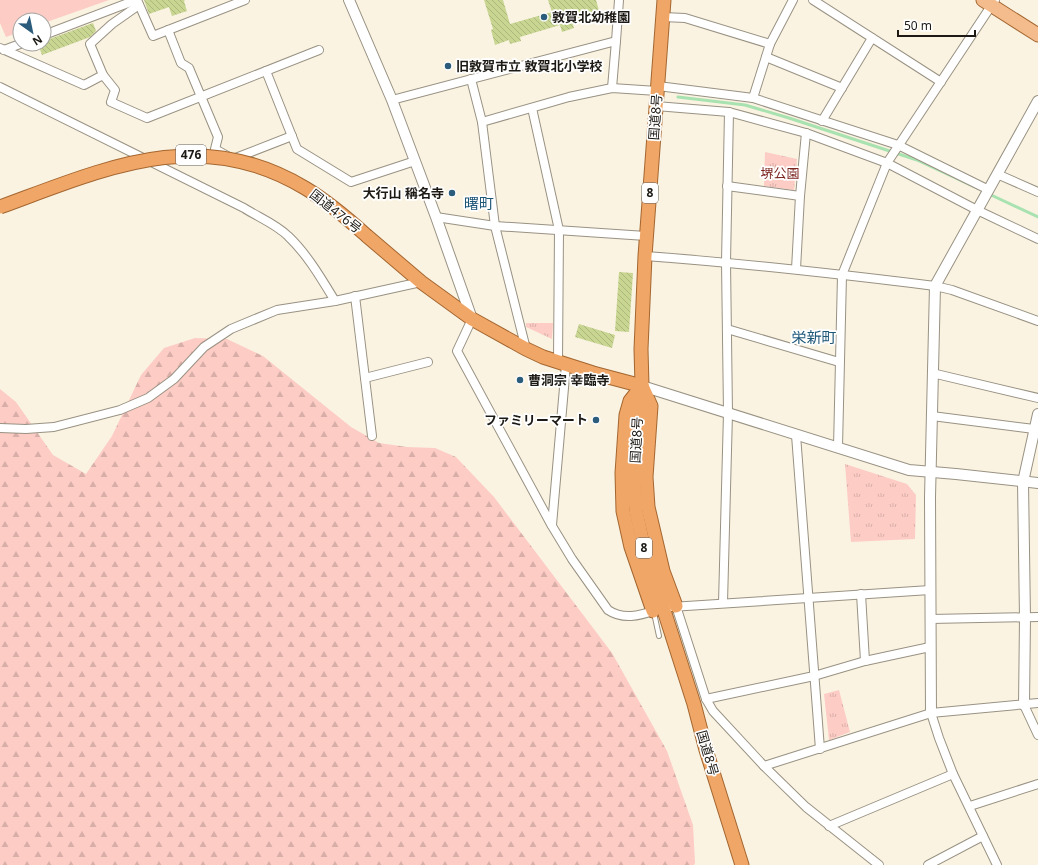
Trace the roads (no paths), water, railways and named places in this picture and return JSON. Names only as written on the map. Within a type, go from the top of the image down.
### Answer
[{"type":"highway","name":"国道8号","points":[[664,0],[646,236],[641,349],[642,386],[635,444],[634,483],[636,511],[644,548],[694,704],[706,750],[742,865]]},
{"type":"highway","name":"国道476号","points":[[0,207],[108,168],[154,158],[196,155],[240,162],[263,168],[286,177],[325,201],[421,282],[472,319],[526,349],[544,357],[593,374],[642,386]]},
{"type":"highway","points":[[654,611],[631,547],[623,511],[622,473],[626,415],[630,401],[642,386],[651,406],[646,477],[648,507],[673,607]]},
{"type":"main road","points":[[990,2],[1038,35]]},
{"type":"street","points":[[137,2],[153,36],[245,0]]},
{"type":"street","points":[[349,0],[392,100],[472,319],[457,351],[552,526],[572,559],[608,610],[624,617],[654,611]]},
{"type":"street","points":[[612,88],[619,0]]},
{"type":"street","points":[[753,98],[770,44],[793,0]]},
{"type":"street","points":[[813,0],[940,82]]},
{"type":"street","points":[[52,32],[137,2]]},
{"type":"street","points":[[137,2],[90,44],[103,75],[115,90],[111,102],[146,118],[319,50]]},
{"type":"street","points":[[838,447],[842,275],[887,164],[990,2]]},
{"type":"street","points":[[663,17],[685,18],[770,44]]},
{"type":"street","points":[[168,30],[182,63],[189,68],[218,137],[215,149],[234,159],[292,136]]},
{"type":"street","points":[[822,121],[872,38]]},
{"type":"street","points":[[392,100],[616,41]]},
{"type":"street","points":[[2,49],[12,46]]},
{"type":"street","points":[[2,49],[84,85],[103,75]]},
{"type":"street","points":[[766,57],[842,88]]},
{"type":"street","points":[[266,71],[297,149],[351,182],[415,160]]},
{"type":"street","points":[[471,80],[482,122],[495,226],[526,349]]},
{"type":"street","points":[[0,87],[244,208],[273,226],[287,235],[301,250],[335,300]]},
{"type":"street","points":[[482,122],[569,96],[612,88],[657,89],[753,98],[898,145],[989,190]]},
{"type":"street","points":[[997,865],[954,774],[939,738],[931,713],[930,472],[935,286],[1038,101]]},
{"type":"street","points":[[656,106],[729,112],[806,133],[887,164],[1038,239]]},
{"type":"street","points":[[532,108],[559,230],[562,363],[552,526]]},
{"type":"street","points":[[723,603],[728,413],[726,262],[729,112]]},
{"type":"street","points":[[796,269],[800,196],[806,133]]},
{"type":"street","points":[[997,174],[1038,192]]},
{"type":"street","points":[[727,186],[800,196]]},
{"type":"street","points":[[436,217],[495,226],[646,236]]},
{"type":"street","points":[[645,256],[796,269],[935,286],[952,290],[1038,321]]},
{"type":"street","points":[[0,428],[26,429],[54,427],[120,410],[148,398],[174,379],[204,346],[231,328],[277,310],[335,300],[421,282]]},
{"type":"street","points":[[355,296],[372,436]]},
{"type":"street","points":[[726,329],[839,362]]},
{"type":"street","points":[[365,378],[428,362]]},
{"type":"street","points":[[932,373],[1038,398]]},
{"type":"street","points":[[642,386],[909,470],[1038,483]]},
{"type":"street","points":[[1038,414],[1023,482],[1026,618],[1024,705],[1038,735]]},
{"type":"street","points":[[932,416],[1034,429]]},
{"type":"street","points":[[796,435],[820,749]]},
{"type":"street","points":[[879,865],[806,807],[764,766],[713,711],[706,699],[673,607],[930,590]]},
{"type":"street","points":[[861,594],[865,661]]},
{"type":"street","points":[[930,619],[1038,617]]},
{"type":"street","points":[[706,699],[814,676],[865,661],[930,647]]},
{"type":"street","points":[[764,766],[931,713],[1038,704]]},
{"type":"street","points":[[829,826],[954,774]]},
{"type":"street","points":[[970,806],[1038,784]]},
{"type":"street","points":[[928,865],[983,836]]},
{"type":"lane","points":[[654,611],[659,636]]},
{"type":"waterway","points":[[678,97],[745,105],[789,118],[917,160],[977,188]]},
{"type":"waterway","points":[[989,194],[1038,217]]},
{"type":"place","name":"敦賀北幼稚園","points":[[544,17]]},
{"type":"place","name":"旧敦賀市立 敦賀北小学校","points":[[448,66]]},
{"type":"place","name":"大行山 稱名寺","points":[[452,193]]},
{"type":"place","name":"曹洞宗 幸臨寺","points":[[520,380]]},
{"type":"place","name":"ファミリーマート","points":[[596,420]]},
{"type":"district","name":"曙町","points":[[479,204]]},
{"type":"district","name":"栄新町","points":[[814,338]]},
{"type":"park label","name":"堺公園","points":[[780,173]]}]
